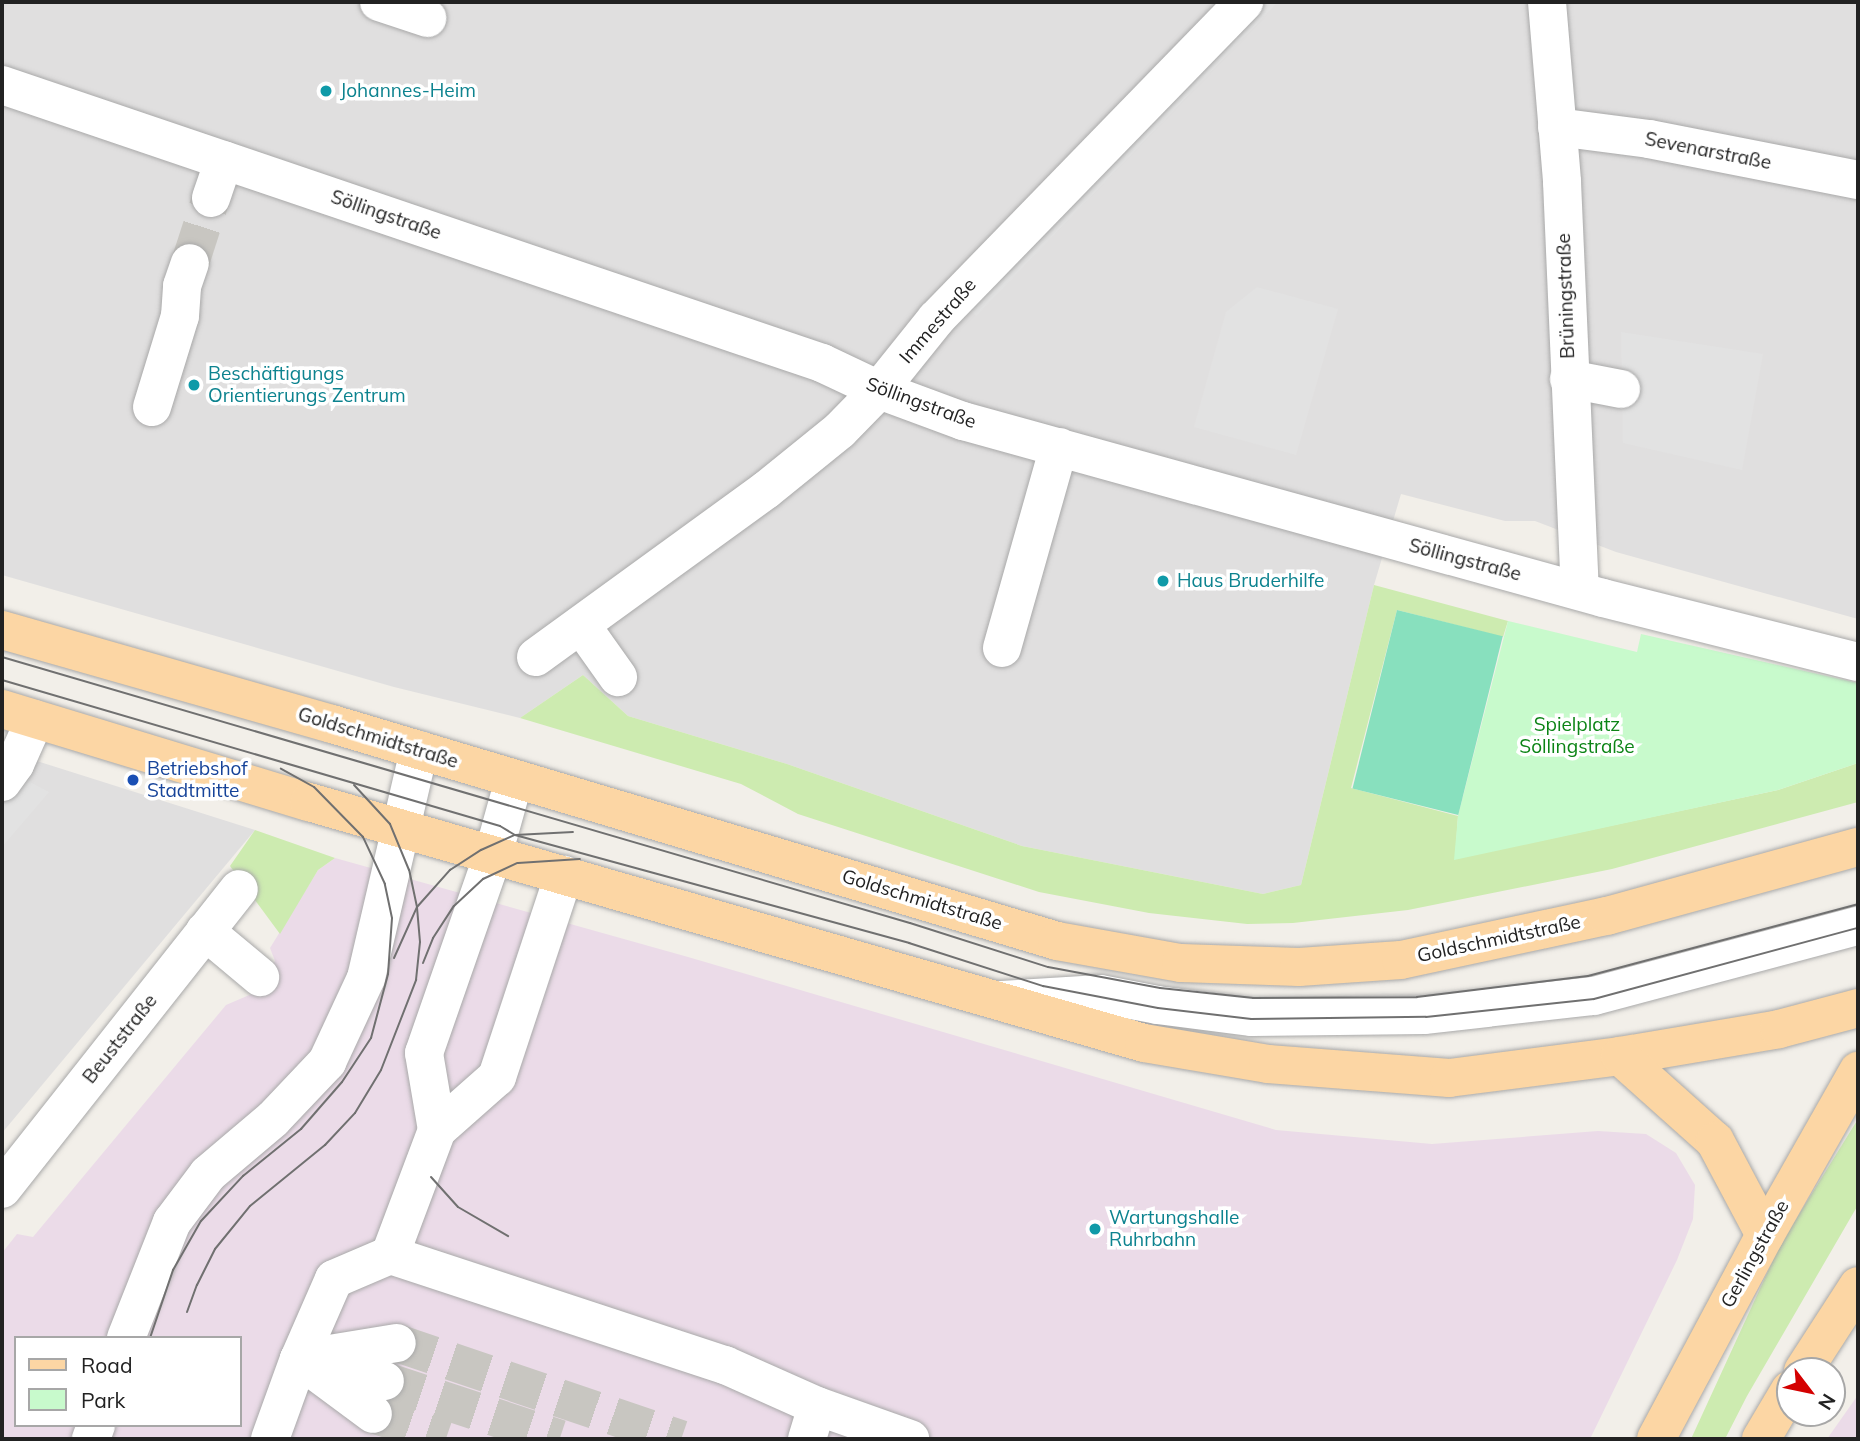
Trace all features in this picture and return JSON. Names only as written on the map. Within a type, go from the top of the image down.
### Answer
[{"type":"main road","name":"Goldschmidtstraße","points":[[2,630],[419,750],[1057,941],[1181,963],[1299,968],[1401,960],[1607,916],[1858,847]]},
{"type":"main road","points":[[18,714],[309,802],[400,826],[1144,1043],[1268,1065],[1449,1077],[1620,1056],[1805,1024],[1858,1008]]},
{"type":"main road","points":[[1620,1056],[1715,1141],[1765,1235]]},
{"type":"main road","name":"Gerlingstraße","points":[[1656,1439],[1765,1235],[1858,1071]]},
{"type":"main road","points":[[1811,1357],[1858,1286]]},
{"type":"main road","points":[[1761,1439],[1776,1414]]},
{"type":"street","points":[[379,2],[428,18]]},
{"type":"street","name":"Immestraße","points":[[536,657],[808,459],[879,390],[936,319],[1244,2]]},
{"type":"street","name":"Brüningstraße","points":[[1547,2],[1563,217],[1580,592]]},
{"type":"street","name":"Söllingstraße","points":[[2,85],[822,363],[879,390],[963,421],[1580,592],[1858,662]]},
{"type":"street","name":"Sevenarstraße","points":[[1557,127],[1649,139],[1858,180]]},
{"type":"street","points":[[211,198],[224,160]]},
{"type":"street","points":[[152,408],[180,316],[182,286],[190,263]]},
{"type":"street","points":[[1569,379],[1621,388]]},
{"type":"street","points":[[1002,648],[1059,447]]},
{"type":"street","points":[[581,625],[618,677]]},
{"type":"street","points":[[2,782],[15,764],[18,714]]},
{"type":"street","points":[[127,1336],[172,1222],[208,1174],[273,1119],[327,1062],[366,978],[419,750]]},
{"type":"street","points":[[437,1130],[424,1053],[493,855],[514,780]]},
{"type":"street","points":[[390,1255],[437,1130],[497,1077],[565,874]]},
{"type":"street","name":"Beuststraße","points":[[2,1188],[239,889]]},
{"type":"street","points":[[996,1000],[1100,994],[1157,1005],[1252,1017],[1424,1015],[1594,996],[1858,926]]},
{"type":"street","points":[[205,931],[260,977]]},
{"type":"street","points":[[270,1439],[299,1359],[334,1279],[390,1255],[725,1365],[812,1423],[910,1439]]},
{"type":"street","points":[[299,1359],[397,1343]]},
{"type":"street","points":[[299,1359],[379,1397]]},
{"type":"shaded area","points":[[2,2],[1858,2],[1858,619],[1616,552],[1535,521],[1505,521],[1401,494],[1374,585],[1301,885],[1263,894],[1022,846],[787,764],[628,716],[583,675],[520,718],[394,687],[2,575]]},
{"type":"shaded area","points":[[1260,2],[1278,2],[976,316],[968,308]]},
{"type":"shaded area","points":[[1257,287],[1338,309],[1296,455],[1194,427],[1226,312]]},
{"type":"shaded area","points":[[1621,332],[1763,354],[1742,470],[1623,443]]},
{"type":"shaded area","points":[[2,750],[255,830],[2,1133]]},
{"type":"shaded area","points":[[2,767],[49,792],[2,847]]},
{"type":"shaded area","points":[[335,858],[688,957],[1276,1130],[1432,1144],[1598,1131],[1646,1134],[1676,1153],[1695,1185],[1693,1219],[1677,1260],[1590,1439],[2,1439],[2,1253],[17,1234],[33,1237],[226,1005],[254,993],[275,961],[270,948],[318,870]]},
{"type":"shaded area","points":[[1858,1395],[1858,1439],[1827,1439],[1835,1427],[1846,1427],[1846,1412]]},
{"type":"green space","points":[[1374,585],[1508,621],[1503,637],[1397,610],[1351,788],[1458,816],[1455,859],[1778,790],[1858,763],[1858,802],[1612,869],[1408,910],[1293,923],[1247,924],[1149,913],[1039,892],[798,814],[741,784],[520,718],[583,675],[628,716],[787,764],[1022,846],[1263,894],[1301,885]]},
{"type":"green space","points":[[1397,610],[1503,636],[1458,815],[1352,789]]},
{"type":"green space","name":"Spielplatz Söllingstraße","points":[[1508,621],[1637,652],[1641,634],[1858,683],[1858,763],[1778,790],[1454,860],[1458,816]]},
{"type":"green space","points":[[255,830],[335,858],[318,870],[280,934],[230,866]]},
{"type":"green space","points":[[1858,1119],[1858,1205],[1747,1396],[1725,1439],[1691,1439],[1780,1245]]},
{"type":"tunnel","points":[[190,263],[211,198]]},
{"type":"tunnel","points":[[397,1343],[681,1439]]},
{"type":"tunnel","points":[[385,1381],[560,1439]]},
{"type":"tunnel","points":[[373,1414],[446,1439]]},
{"type":"tram line","points":[[2,657],[910,923],[1048,967],[1160,988],[1253,998],[1417,997],[1588,976],[1858,904]]},
{"type":"tram line","points":[[2,680],[500,826],[515,835],[909,943],[1043,986],[1158,1008],[1251,1019],[1426,1017],[1594,999],[1858,928]]},
{"type":"tram line","points":[[151,1336],[173,1270],[201,1221],[243,1176],[301,1129],[342,1082],[371,1038],[388,974],[392,918],[385,884],[363,837],[314,787],[281,769]]},
{"type":"tram line","points":[[187,1312],[215,1249],[250,1206],[325,1145],[355,1113],[381,1070],[416,980],[420,942],[417,907],[409,870],[390,824],[354,785]]},
{"type":"tram line","points":[[394,958],[417,907],[450,870],[481,850],[515,835],[573,832]]},
{"type":"tram line","points":[[423,963],[433,938],[454,906],[483,879],[518,863],[580,859]]},
{"type":"tram line","points":[[431,1177],[458,1207],[508,1236]]},
{"type":"place","name":"Johannes-Heim","points":[[326,91]]},
{"type":"place","name":"Beschäftigungs Orientierungs Zentrum","points":[[194,385]]},
{"type":"place","name":"Haus Bruderhilfe","points":[[1163,581]]},
{"type":"place","name":"Betriebshof Stadtmitte","points":[[133,780]]},
{"type":"place","name":"Wartungshalle Ruhrbahn","points":[[1095,1229]]}]
